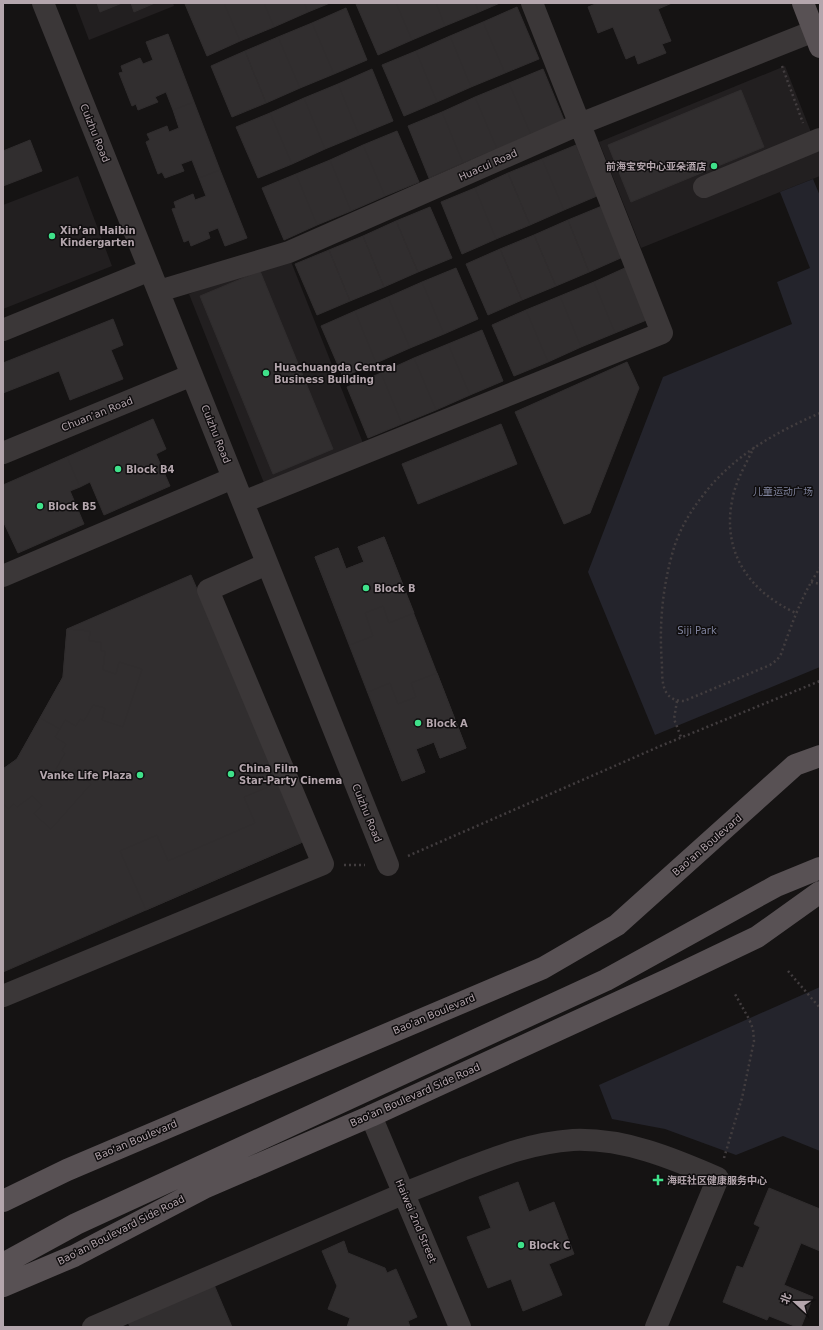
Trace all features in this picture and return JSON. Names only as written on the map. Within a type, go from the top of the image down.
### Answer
[{"type":"main road","points":[[803,3],[817,39]]},
{"type":"main road","name":"Bao'an Boulevard","points":[[3,1201],[67,1170],[543,968],[617,925],[795,766],[820,756]]},
{"type":"main road","points":[[3,1264],[76,1224],[606,980],[776,886],[820,868]]},
{"type":"main road","name":"Bao'an Boulevard Side Road","points":[[3,1286],[74,1256],[204,1188],[371,1116],[757,937],[820,892]]},
{"type":"street","name":"Cuizhu Road","points":[[43,3],[388,865]]},
{"type":"street","points":[[243,502],[662,333],[532,3]]},
{"type":"street","name":"Huacui Road","points":[[159,292],[290,252],[580,124],[776,47],[817,39]]},
{"type":"street","points":[[704,187],[815,141]]},
{"type":"street","points":[[3,330],[150,270]]},
{"type":"street","name":"Chuan’an Road","points":[[3,452],[192,375]]},
{"type":"street","points":[[3,576],[233,478]]},
{"type":"street","points":[[3,996],[323,864],[208,590],[267,564]]},
{"type":"street","name":"Haiwei 2nd Street","points":[[371,1116],[460,1327]]},
{"type":"street","points":[[93,1327],[404,1193],[513,1151],[547,1143],[575,1140],[605,1142],[641,1148],[674,1159],[718,1178],[656,1327]]},
{"type":"path","points":[[776,47],[815,141]]},
{"type":"path","points":[[820,412],[768,437],[742,455],[718,477],[700,498],[684,525],[673,550],[666,577],[661,609],[660,645],[663,682],[666,692],[670,698],[677,701],[684,701],[774,663],[781,654],[796,613],[811,582],[820,568]]},
{"type":"path","points":[[754,447],[741,475],[732,500],[729,522],[731,542],[739,562],[748,577],[758,589],[773,601],[796,613]]},
{"type":"path","points":[[811,582],[820,584]]},
{"type":"path","points":[[323,864],[388,865],[681,737],[820,681]]},
{"type":"path","points":[[677,701],[674,719],[681,737]]},
{"type":"path","points":[[788,970],[820,1008]]},
{"type":"path","points":[[718,1178],[742,1098],[754,1041],[753,1029],[749,1019],[735,994]]},
{"type":"shaded area","points":[[75,3],[173,3],[174,6],[89,40]]},
{"type":"shaded area","name":"前海宝安中心亚朵酒店","points":[[785,66],[820,155],[820,176],[641,248],[599,142]]},
{"type":"shaded area","name":"Xin’an Haibin Kindergarten","points":[[78,176],[112,266],[3,309],[3,205]]},
{"type":"shaded area","name":"Huachuangda Central Business Building","points":[[288,254],[363,443],[264,483],[189,294]]},
{"type":"green space","name":"Siji Park","points":[[813,179],[820,196],[820,667],[655,735],[588,572],[663,377],[792,324],[777,282],[810,268],[780,192]]},
{"type":"green space","points":[[820,987],[820,1151],[783,1136],[736,1155],[665,1129],[612,1119],[599,1085]]},
{"type":"building","points":[[97,3],[122,3],[100,12]]},
{"type":"building","points":[[131,3],[155,3],[134,12]]},
{"type":"building","points":[[224,3],[240,41],[207,56],[185,4]]},
{"type":"building","points":[[224,3],[264,3],[274,27],[240,41]]},
{"type":"building","points":[[264,3],[304,3],[308,12],[274,27]]},
{"type":"building","points":[[304,3],[330,3],[308,12]]},
{"type":"building","points":[[396,3],[412,40],[378,55],[356,4]]},
{"type":"building","points":[[396,3],[436,3],[445,26],[412,40]]},
{"type":"building","points":[[436,3],[475,3],[479,12],[445,26]]},
{"type":"building","points":[[475,3],[500,3],[479,12]]},
{"type":"building","points":[[598,3],[672,3],[658,9],[671,41],[662,44],[666,53],[638,64],[635,55],[626,59],[613,27],[598,33],[588,7]]},
{"type":"building","points":[[517,7],[539,59],[505,73],[483,22]]},
{"type":"building","points":[[346,8],[367,60],[334,74],[312,23]]},
{"type":"building","points":[[483,22],[505,73],[471,87],[450,36]]},
{"type":"building","points":[[312,23],[334,74],[300,88],[278,37]]},
{"type":"building","points":[[168,34],[194,102],[173,110],[166,92],[155,97],[158,102],[138,110],[136,104],[132,106],[119,73],[123,72],[121,66],[140,58],[143,64],[153,60],[146,42]]},
{"type":"building","points":[[450,36],[471,87],[437,102],[416,51]]},
{"type":"building","points":[[278,37],[300,88],[266,103],[245,51]]},
{"type":"building","points":[[245,51],[266,103],[232,117],[211,66]]},
{"type":"building","points":[[416,51],[437,102],[404,116],[382,65]]},
{"type":"building","points":[[372,69],[393,121],[359,135],[338,84]]},
{"type":"building","points":[[543,69],[564,120],[531,135],[509,83]]},
{"type":"building","points":[[509,83],[531,135],[497,149],[475,97]]},
{"type":"building","points":[[338,84],[359,135],[325,149],[304,98]]},
{"type":"building","points":[[741,90],[764,147],[631,202],[608,145]]},
{"type":"building","points":[[475,97],[497,149],[463,163],[442,112]]},
{"type":"building","points":[[304,98],[325,149],[292,164],[270,113]]},
{"type":"building","points":[[194,102],[220,170],[199,178],[192,160],[181,164],[184,171],[165,178],[162,172],[158,174],[146,142],[150,140],[147,134],[167,126],[169,132],[179,128],[173,110]]},
{"type":"building","points":[[442,112],[463,163],[429,178],[408,126]]},
{"type":"building","points":[[270,113],[292,164],[258,178],[236,127]]},
{"type":"building","points":[[397,131],[419,182],[385,196],[363,145]]},
{"type":"building","points":[[30,140],[42,171],[3,186],[3,151]]},
{"type":"building","points":[[363,145],[385,196],[351,211],[330,160]]},
{"type":"building","points":[[576,145],[597,196],[564,210],[542,159]]},
{"type":"building","points":[[542,159],[564,210],[530,225],[508,173]]},
{"type":"building","points":[[330,160],[351,211],[317,225],[296,174]]},
{"type":"building","points":[[220,170],[247,238],[225,246],[218,228],[208,232],[210,238],[191,246],[189,240],[184,242],[172,209],[176,208],[174,202],[193,194],[195,200],[206,196],[199,178]]},
{"type":"building","points":[[508,173],[530,225],[496,239],[475,188]]},
{"type":"building","points":[[296,174],[317,225],[284,240],[262,188]]},
{"type":"building","points":[[475,188],[496,239],[462,254],[441,202]]},
{"type":"building","points":[[602,206],[623,257],[589,272],[568,220]]},
{"type":"building","points":[[430,207],[452,258],[418,272],[396,221]]},
{"type":"building","points":[[568,220],[589,272],[556,286],[534,235]]},
{"type":"building","points":[[396,221],[418,272],[384,287],[363,236]]},
{"type":"building","points":[[534,235],[556,286],[522,300],[500,249]]},
{"type":"building","points":[[363,236],[384,287],[350,301],[329,250]]},
{"type":"building","points":[[500,249],[522,300],[488,315],[466,264]]},
{"type":"building","points":[[329,250],[350,301],[317,315],[295,264]]},
{"type":"building","points":[[627,267],[649,319],[615,333],[594,282]]},
{"type":"building","points":[[456,268],[478,319],[444,334],[422,282]]},
{"type":"building","name":"Huachuangda Central Business Building","points":[[260,271],[333,449],[273,474],[200,296]]},
{"type":"building","points":[[422,282],[444,334],[410,348],[388,297]]},
{"type":"building","points":[[594,282],[615,333],[581,347],[560,296]]},
{"type":"building","points":[[560,296],[581,347],[548,362],[526,310]]},
{"type":"building","points":[[388,297],[410,348],[376,363],[355,311]]},
{"type":"building","points":[[526,310],[548,362],[514,376],[492,325]]},
{"type":"building","points":[[355,311],[376,363],[343,377],[321,326]]},
{"type":"building","points":[[113,319],[123,345],[111,350],[123,379],[70,400],[59,371],[3,393],[3,363]]},
{"type":"building","points":[[482,330],[503,381],[470,395],[448,344]]},
{"type":"building","points":[[448,344],[470,395],[436,410],[414,358]]},
{"type":"building","points":[[414,358],[436,410],[402,424],[381,373]]},
{"type":"building","points":[[627,362],[639,388],[590,513],[564,524],[515,412]]},
{"type":"building","points":[[381,373],[402,424],[368,438],[347,387]]},
{"type":"building","name":"Block B4","points":[[153,419],[166,449],[156,454],[170,486],[104,515],[90,482],[80,487],[67,457]]},
{"type":"building","points":[[501,424],[517,464],[418,504],[402,464]]},
{"type":"building","name":"Block B5","points":[[67,457],[80,487],[70,491],[84,524],[18,553],[3,521],[3,485]]},
{"type":"building","name":"Block B","points":[[384,537],[414,613],[389,623],[383,606],[365,613],[373,636],[350,645],[315,557],[338,548],[346,569],[364,562],[358,547]]},
{"type":"building","points":[[384,537],[466,748],[440,758],[434,742],[416,749],[425,772],[402,781],[315,557],[338,548],[346,569],[364,562],[358,547]]},
{"type":"building","name":"Vanke Life Plaza","points":[[191,575],[305,841],[3,972],[3,769],[17,759],[63,677],[67,629]]},
{"type":"building","points":[[67,629],[90,631],[89,641],[101,642],[101,651],[105,651],[103,670],[116,674],[119,662],[142,669],[123,727],[102,720],[105,708],[93,705],[84,721],[80,719],[76,726],[65,720],[60,729],[40,718],[63,677]]},
{"type":"building","name":"Block A","points":[[437,673],[466,748],[440,758],[434,742],[416,749],[425,772],[402,781],[368,692],[390,683],[398,704],[416,697],[411,683]]},
{"type":"building","points":[[40,718],[60,729],[55,737],[66,744],[62,751],[65,753],[56,769],[66,778],[74,769],[91,784],[51,829],[34,814],[42,805],[32,796],[17,807],[14,804],[8,809],[3,803],[3,769],[17,759]]},
{"type":"building","points":[[280,782],[305,841],[146,910],[120,851],[157,835],[168,861],[255,823],[244,797]]},
{"type":"building","name":"Block C","points":[[518,1182],[529,1212],[554,1202],[574,1254],[549,1264],[562,1295],[523,1311],[511,1279],[488,1288],[467,1237],[491,1228],[479,1197]]},
{"type":"building","points":[[769,1188],[820,1209],[820,1251],[801,1243],[784,1285],[813,1297],[801,1327],[797,1327],[769,1316],[767,1320],[723,1302],[737,1266],[743,1268],[760,1227],[754,1224]]},
{"type":"building","points":[[344,1241],[348,1253],[385,1268],[387,1273],[396,1269],[417,1317],[408,1321],[410,1327],[347,1327],[350,1318],[328,1309],[337,1286],[322,1251]]},
{"type":"building","points":[[212,1280],[232,1327],[130,1327],[126,1317]]},
{"type":"place","name":"前海宝安中心亚朵酒店","points":[[714,166]]},
{"type":"place","name":"Xin’an Haibin Kindergarten","points":[[52,236]]},
{"type":"place","name":"Huachuangda Central Business Building","points":[[266,373]]},
{"type":"place","name":"Block B4","points":[[118,469]]},
{"type":"place","name":"Block B5","points":[[40,506]]},
{"type":"place","name":"Block B","points":[[366,588]]},
{"type":"place","name":"Block A","points":[[418,723]]},
{"type":"place","name":"China Film Star-Party Cinema","points":[[231,774]]},
{"type":"place","name":"Vanke Life Plaza","points":[[140,775]]},
{"type":"place","name":"海旺社区健康服务中心","points":[[658,1180]]},
{"type":"place","name":"Block C","points":[[521,1245]]},
{"type":"park label","name":"儿童运动广场","points":[[783,491]]}]
